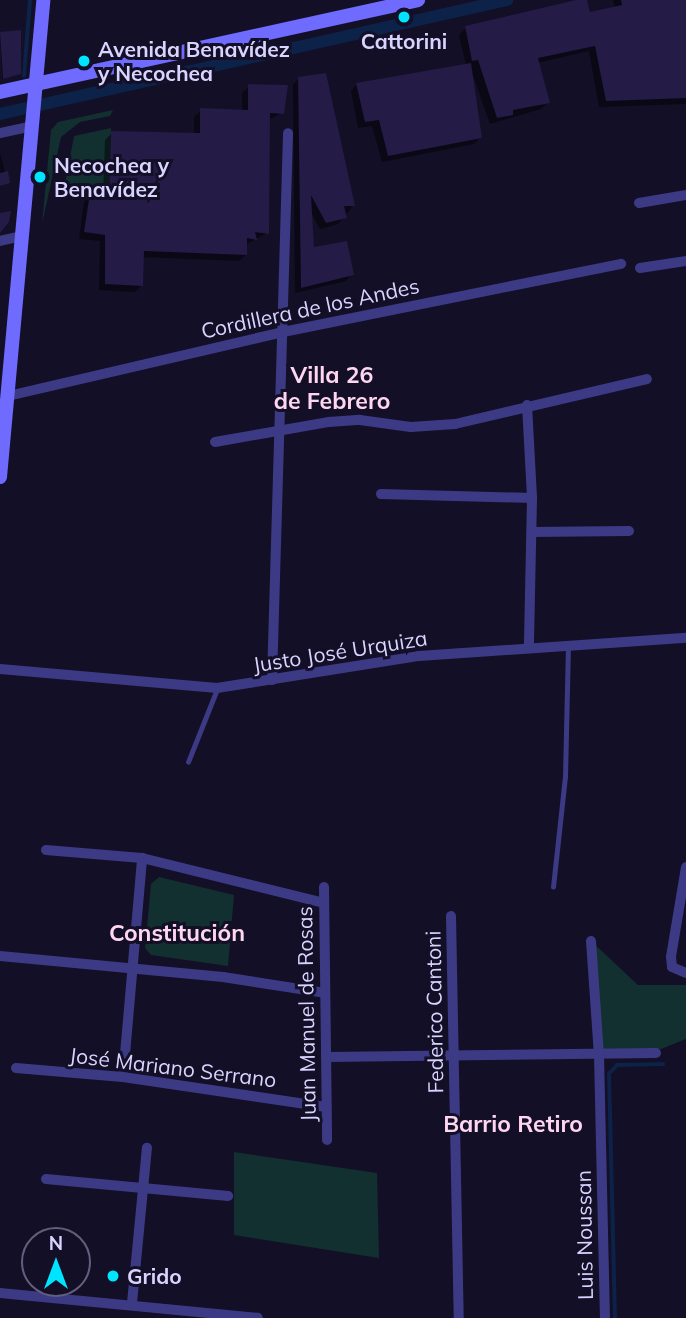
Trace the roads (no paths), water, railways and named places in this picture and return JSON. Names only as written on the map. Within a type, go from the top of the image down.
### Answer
[{"type":"main road","points":[[0,477],[8,396],[6,351],[22,236],[43,0]]},
{"type":"main road","points":[[0,92],[418,0]]},
{"type":"street","points":[[0,133],[32,125]]},
{"type":"street","points":[[272,680],[288,132]]},
{"type":"street","points":[[639,203],[686,195]]},
{"type":"street","points":[[0,242],[22,236]]},
{"type":"street","points":[[640,268],[686,261]]},
{"type":"street","name":"Cordillera de los Andes","points":[[8,396],[283,332],[621,264]]},
{"type":"street","points":[[215,442],[280,429],[360,420],[411,427],[455,424],[647,379]]},
{"type":"street","points":[[527,405],[532,498],[529,647]]},
{"type":"street","points":[[381,494],[532,498]]},
{"type":"street","points":[[532,532],[629,531]]},
{"type":"street","name":"Justo José Urquiza","points":[[0,668],[217,688],[419,656],[686,638]]},
{"type":"street","points":[[46,850],[142,858],[324,902]]},
{"type":"street","points":[[123,1077],[142,858]]},
{"type":"street","points":[[686,867],[671,957],[672,967],[686,973]]},
{"type":"street","name":"Juan Manuel de Rosas","points":[[324,887],[327,1140]]},
{"type":"street","name":"Federico Cantoni","points":[[451,916],[459,1318]]},
{"type":"street","name":"Luis Noussan","points":[[591,941],[599,1055],[605,1318]]},
{"type":"street","points":[[0,956],[132,967],[325,993]]},
{"type":"street","points":[[326,1056],[455,1057],[656,1053]]},
{"type":"street","name":"José Mariano Serrano","points":[[16,1068],[123,1077],[326,1107]]},
{"type":"street","points":[[132,1303],[147,1148]]},
{"type":"street","points":[[46,1179],[228,1196]]},
{"type":"street","points":[[0,1293],[132,1303],[258,1318]]},
{"type":"lane","points":[[553,887],[565,777],[568,646]]},
{"type":"lane","points":[[188,762],[217,688]]},
{"type":"waterway","points":[[24,76],[30,0]]},
{"type":"waterway","points":[[0,114],[507,0]]},
{"type":"waterway","points":[[0,111],[20,107]]},
{"type":"waterway","points":[[615,1318],[609,1074],[617,1065],[663,1064]]},
{"type":"place","name":"Cattorini","points":[[404,17]]},
{"type":"place","name":"Avenida Benavídez y Necochea","points":[[84,61]]},
{"type":"place","name":"Necochea y Benavídez","points":[[40,177]]},
{"type":"place","name":"Grido","points":[[113,1276]]},
{"type":"district","name":"Villa 26 de Febrero","points":[[332,388]]},
{"type":"district","name":"Constitución","points":[[177,933]]},
{"type":"district","name":"Barrio Retiro","points":[[513,1124]]}]
